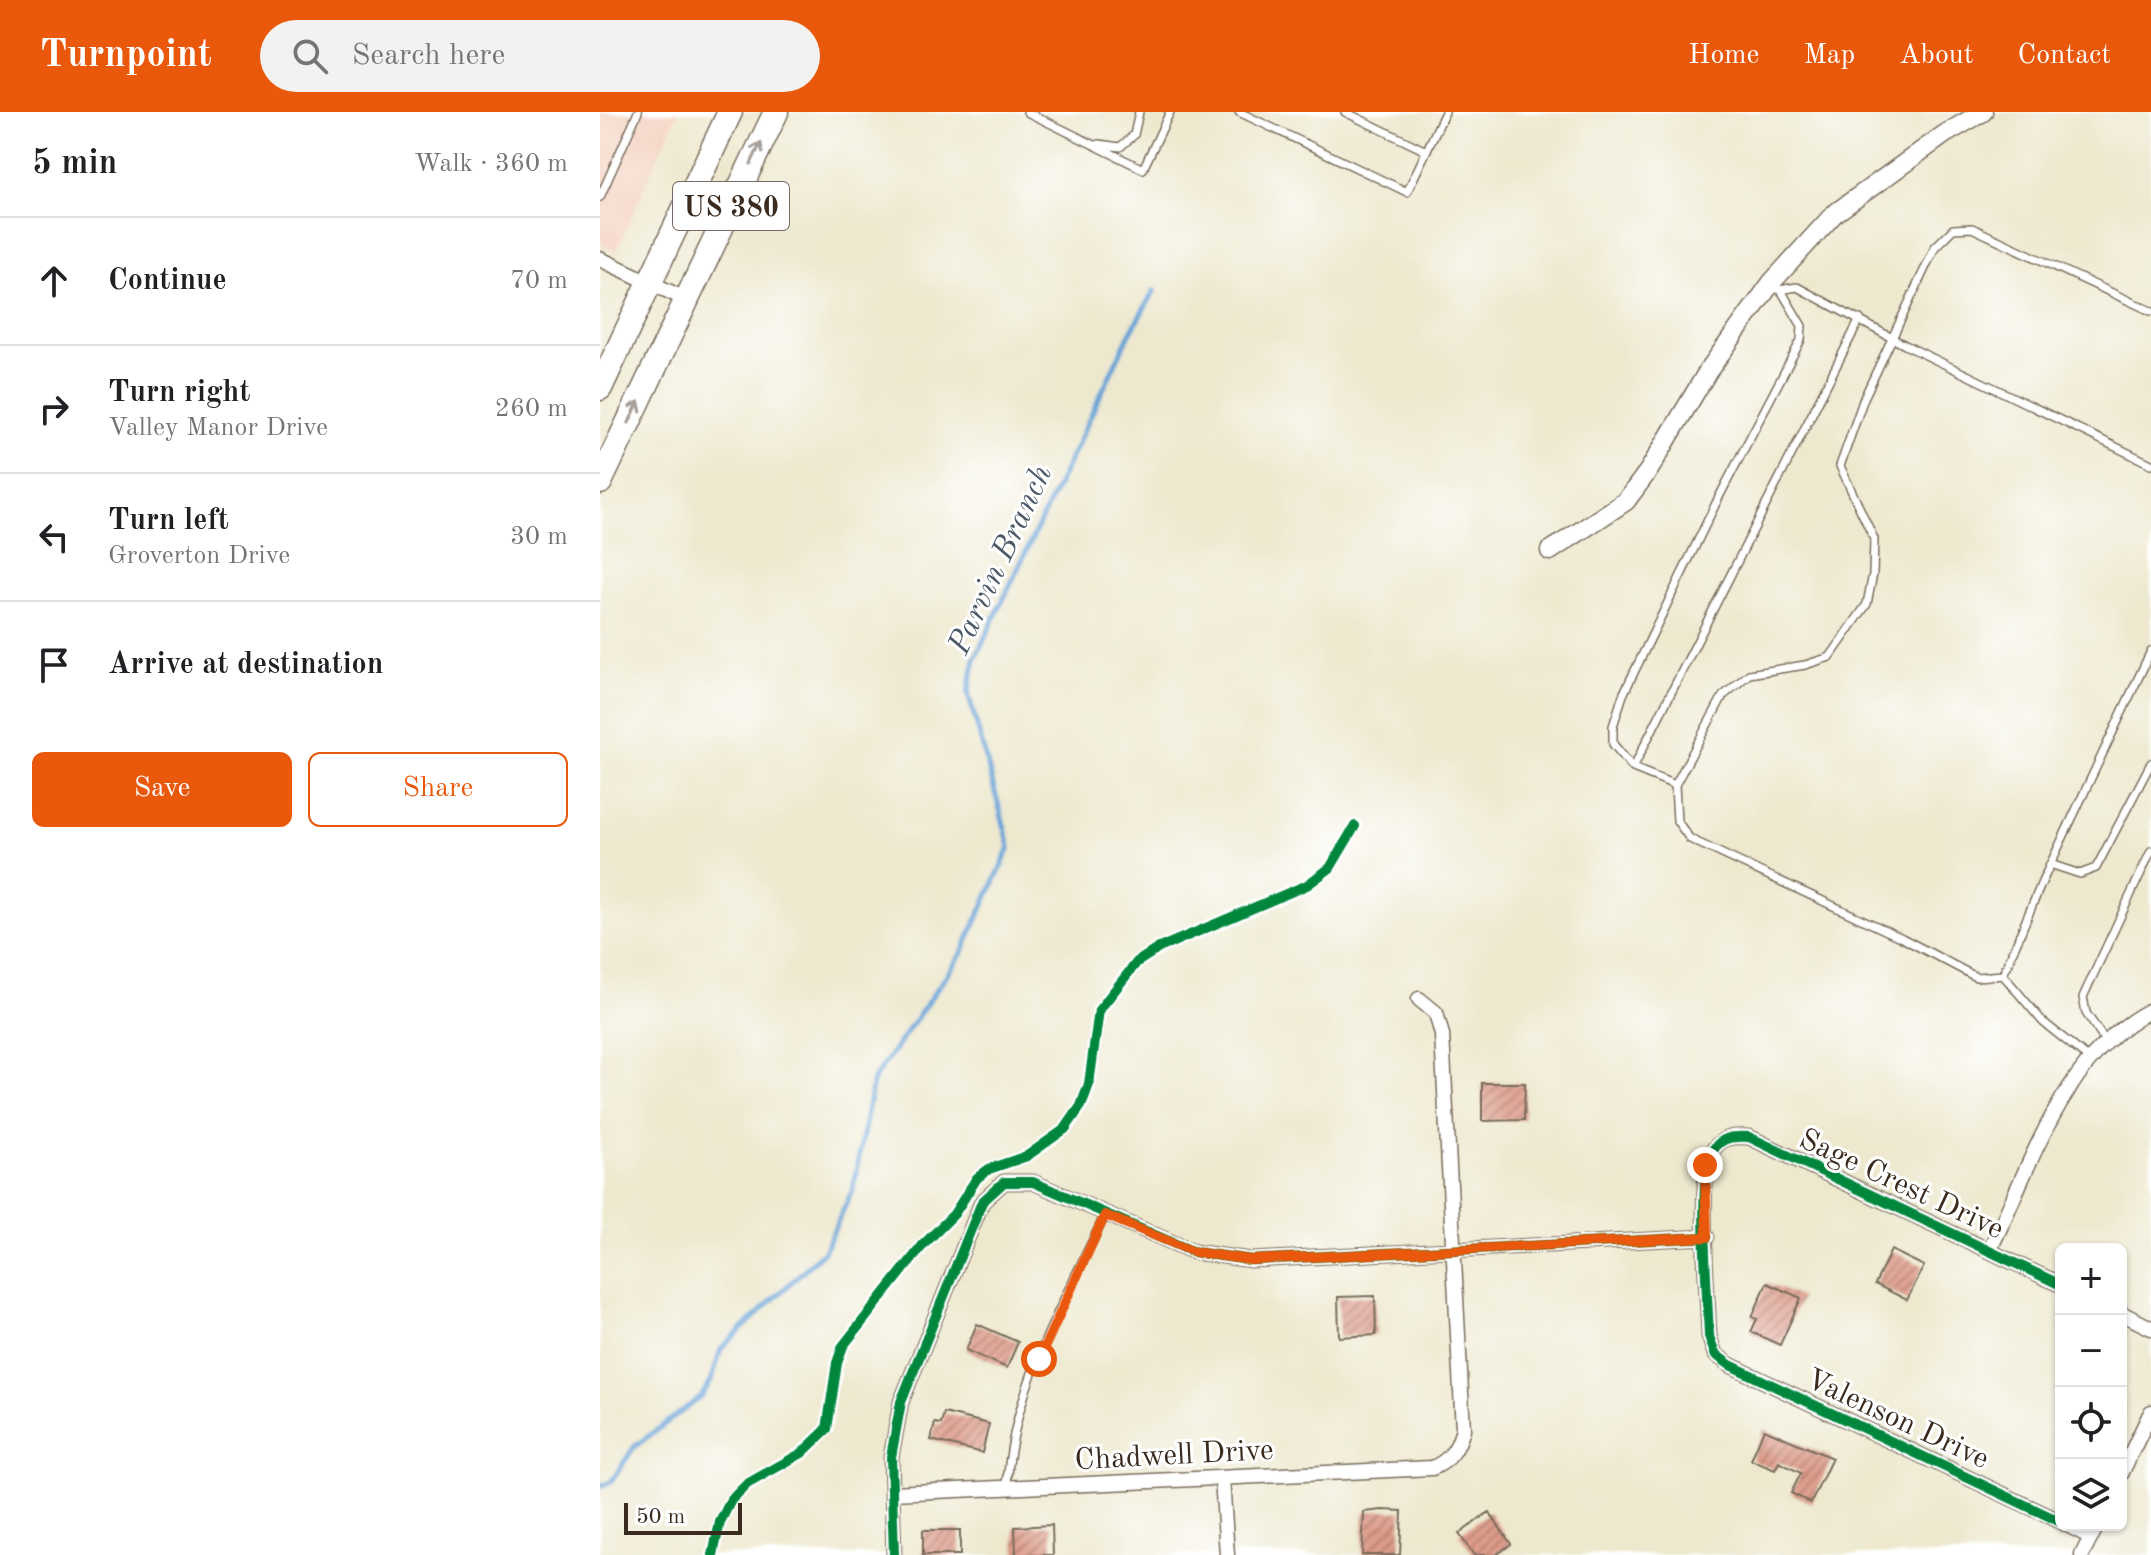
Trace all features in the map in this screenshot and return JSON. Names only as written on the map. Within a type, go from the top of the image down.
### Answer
[{"type":"highway","name":"US 380","points":[[600,388],[730,112]]},
{"type":"highway","name":"US 380","points":[[600,482],[776,112]]},
{"type":"street","points":[[1550,551],[1626,501],[1649,470],[1708,371],[1834,214],[1945,134],[1983,112]]},
{"type":"street","points":[[600,259],[687,300]]},
{"type":"street","points":[[1419,999],[1436,1013],[1442,1035],[1454,1249]]},
{"type":"street","points":[[1989,1251],[2068,1088],[2088,1058],[2105,1041],[2151,1010]]},
{"type":"street","name":"Sage Crest Drive","points":[[1707,1237],[1705,1165],[1722,1140],[1734,1136],[1749,1137],[2055,1282]]},
{"type":"street","points":[[894,1555],[891,1457],[906,1383],[982,1202],[1004,1182],[1033,1182],[1194,1252],[1251,1260],[1707,1237]]},
{"type":"street","name":"Valenson Drive","points":[[1707,1237],[1709,1336],[1715,1354],[1730,1365],[2055,1519]]},
{"type":"street","name":"Chadwell Drive","points":[[892,1493],[1432,1468],[1453,1454],[1463,1429],[1454,1249]]},
{"type":"street","points":[[2125,1315],[2151,1328]]},
{"type":"street","points":[[2127,1462],[2151,1412]]},
{"type":"street","points":[[1222,1478],[1227,1555]]},
{"type":"street","points":[[2082,1555],[2094,1531]]},
{"type":"lane","points":[[600,197],[638,112]]},
{"type":"lane","points":[[1027,112],[1143,169],[1167,113]]},
{"type":"lane","points":[[1089,142],[1120,147],[1134,135],[1139,112]]},
{"type":"lane","points":[[1239,112],[1407,192],[1445,112]]},
{"type":"lane","points":[[1345,112],[1426,151]]},
{"type":"lane","points":[[2003,975],[1976,977],[1902,938],[1690,839],[1677,821],[1675,785],[1723,696],[1749,674],[1805,665],[1830,657],[1867,604],[1874,539],[1840,466],[1864,398],[1935,247],[1953,229],[1972,228],[2151,311]]},
{"type":"lane","points":[[1777,287],[1797,287],[2151,464]]},
{"type":"lane","points":[[1675,785],[1633,768],[1613,744],[1613,726],[1623,695],[1718,499],[1801,340],[1802,326],[1777,287]]},
{"type":"lane","points":[[1633,768],[1860,319]]},
{"type":"lane","points":[[2003,975],[2050,864],[2151,651]]},
{"type":"lane","points":[[2050,864],[2080,874],[2096,868],[2151,763]]},
{"type":"lane","points":[[2105,1041],[2086,1013],[2083,997],[2151,851]]},
{"type":"lane","points":[[2003,975],[2043,1022],[2088,1058]]},
{"type":"lane","points":[[1007,1488],[1008,1456],[1018,1413],[1105,1215]]},
{"type":"shaded area","points":[[600,112],[678,112],[616,252],[600,244]]},
{"type":"building","points":[[1482,1083],[1525,1083],[1524,1120],[1482,1121]]},
{"type":"building","points":[[1891,1250],[1924,1266],[1907,1300],[1875,1284]]},
{"type":"building","points":[[1767,1283],[1801,1298],[1780,1345],[1751,1332],[1757,1319],[1752,1317]]},
{"type":"building","points":[[1375,1296],[1376,1335],[1339,1337],[1338,1297]]},
{"type":"building","points":[[977,1324],[1018,1342],[1007,1368],[966,1350]]},
{"type":"building","points":[[944,1413],[989,1424],[982,1453],[931,1440],[935,1423],[941,1424]]},
{"type":"building","points":[[1764,1429],[1832,1458],[1811,1503],[1791,1493],[1801,1473],[1779,1462],[1775,1470],[1751,1460]]},
{"type":"building","points":[[1402,1511],[1400,1555],[1362,1555],[1364,1512]]},
{"type":"building","points":[[1489,1512],[1511,1544],[1496,1555],[1474,1555],[1459,1534]]},
{"type":"building","points":[[1052,1525],[1053,1555],[1016,1555],[1015,1527]]},
{"type":"building","points":[[923,1530],[960,1530],[960,1555],[923,1555]]},
{"type":"waterway","name":"Parvin Branch","points":[[600,1486],[611,1482],[634,1447],[701,1397],[712,1379],[721,1349],[824,1251],[853,1189],[873,1080],[962,953],[1010,847],[968,693],[975,659],[1128,337],[1154,291]]},
{"type":"cycle path","points":[[713,1555],[720,1522],[731,1500],[747,1484],[802,1453],[827,1429],[837,1363],[843,1346],[923,1245],[954,1214],[977,1178],[989,1169],[1027,1156],[1065,1129],[1081,1106],[1089,1084],[1099,1010],[1137,962],[1159,948],[1307,885],[1330,868],[1355,826]]},
{"type":"cycle path","points":[[2055,1282],[1749,1137],[1728,1138],[1712,1152],[1705,1186],[1704,1240],[1709,1336],[1715,1354],[1730,1365],[2055,1519]]},
{"type":"cycle path","points":[[894,1555],[891,1457],[901,1402],[982,1202],[1004,1182],[1033,1182],[1194,1252],[1251,1260],[1707,1237]]},
{"type":"route","points":[[1039,1359],[1105,1215],[1194,1252],[1251,1260],[1707,1237],[1705,1165]]}]
